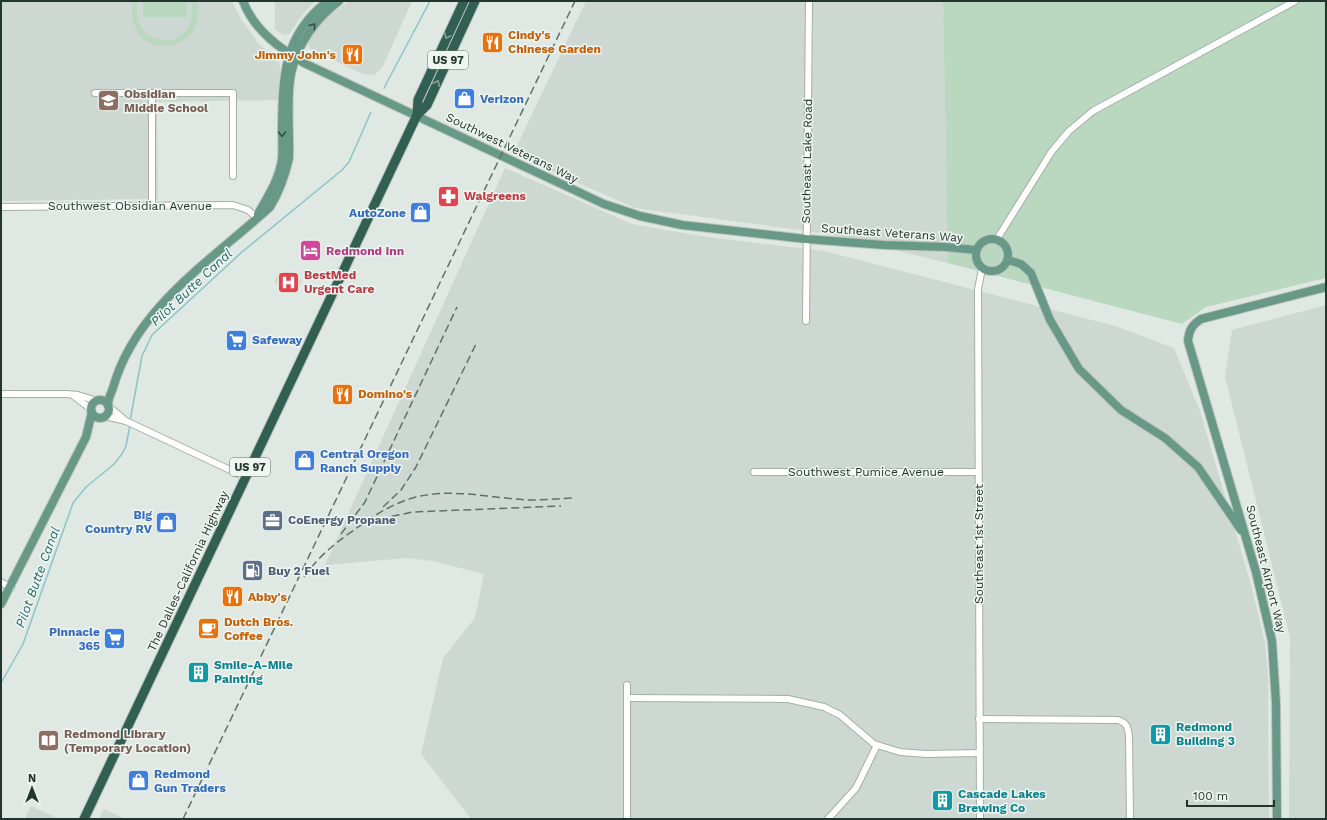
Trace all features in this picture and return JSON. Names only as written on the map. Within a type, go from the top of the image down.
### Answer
[{"type":"highway","name":"The Dalles-California Highway","points":[[84,819],[417,115],[418,100],[464,1]]},
{"type":"highway","name":"The Dalles-California Highway","points":[[417,115],[428,105],[475,1]]},
{"type":"main road","name":"Southwest Veterans Way","points":[[243,1],[253,19],[264,33],[293,56],[604,204],[640,216],[682,225],[806,239]]},
{"type":"main road","points":[[86,437],[109,410],[108,405],[113,383],[134,340],[157,308],[256,217],[270,207],[286,172],[289,145],[290,76],[296,38],[309,19],[328,1]]},
{"type":"main road","points":[[293,56],[316,22],[339,1]]},
{"type":"main road","name":"Southeast Veterans Way","points":[[806,239],[976,250]]},
{"type":"main road","points":[[996,239],[1005,245],[1008,260],[997,271],[992,272],[982,269],[976,261],[976,250],[982,242],[996,239]]},
{"type":"main road","points":[[1008,260],[1021,264],[1032,273],[1050,320],[1079,369],[1121,410],[1165,438],[1198,467],[1245,536]]},
{"type":"main road","name":"Southeast Airport Way","points":[[1277,819],[1276,702],[1272,641],[1256,572],[1188,341],[1189,332],[1193,324],[1210,315],[1326,287]]},
{"type":"main road","points":[[1,604],[11,588],[86,437],[93,404],[103,398],[109,385],[113,383]]},
{"type":"main road","points":[[98,400],[104,401],[108,405]]},
{"type":"main road","points":[[92,411],[96,416],[103,416]]},
{"type":"street","name":"Southeast Lake Road","points":[[806,320],[809,1]]},
{"type":"street","points":[[996,239],[1052,151],[1069,131],[1093,111],[1295,1]]},
{"type":"street","points":[[95,93],[233,93],[233,176]]},
{"type":"street","points":[[152,93],[152,206]]},
{"type":"street","name":"Southwest Obsidian Avenue","points":[[1,207],[233,205],[248,210],[256,217]]},
{"type":"street","name":"Southeast 1st Street","points":[[980,819],[978,289],[982,269]]},
{"type":"street","points":[[1,394],[78,395],[98,400]]},
{"type":"street","points":[[74,396],[92,411]]},
{"type":"street","points":[[108,405],[126,421]]},
{"type":"street","points":[[103,416],[126,421],[246,477]]},
{"type":"street","name":"Southwest Pumice Avenue","points":[[754,472],[978,472]]},
{"type":"street","points":[[1,582],[11,588]]},
{"type":"street","points":[[627,685],[627,819]]},
{"type":"street","points":[[627,698],[788,699],[808,702],[824,707],[840,715],[859,733],[877,745],[900,752],[926,754],[979,753]]},
{"type":"street","points":[[979,719],[1118,720],[1124,722],[1127,725],[1129,737],[1130,819]]},
{"type":"street","points":[[828,819],[856,788],[877,745]]},
{"type":"shaded area","name":"Obsidian Middle School","points":[[1,1],[232,1],[241,19],[258,43],[279,62],[278,100],[157,102],[158,199],[1,201]]},
{"type":"shaded area","points":[[275,1],[316,1],[306,10],[289,34],[284,35],[275,30]]},
{"type":"shaded area","points":[[350,1],[412,1],[383,66],[376,74],[369,75],[360,73],[309,48],[309,41],[317,27],[329,15]]},
{"type":"shaded area","points":[[586,1],[943,1],[948,263],[829,234],[635,208],[513,154]]},
{"type":"shaded area","points":[[505,168],[632,224],[707,237],[824,251],[1115,326],[1174,348],[1200,411],[1251,585],[1265,643],[1268,678],[1269,819],[471,819],[421,754],[443,658],[475,618],[484,574],[433,561],[407,558],[325,565]]},
{"type":"shaded area","name":"BestMed Urgent Care","points":[[280,271],[302,281],[296,293],[274,282]]},
{"type":"shaded area","points":[[1326,305],[1326,819],[1289,819],[1290,637],[1225,377],[1232,330]]},
{"type":"shaded area","points":[[31,806],[59,819],[25,819]]},
{"type":"shaded area","points":[[104,809],[125,819],[99,819]]},
{"type":"green space","points":[[132,1],[137,1],[137,18],[143,30],[148,35],[155,38],[169,40],[182,35],[190,22],[192,15],[192,1],[198,1],[197,23],[193,32],[178,43],[160,46],[151,43],[143,39],[135,28]]},
{"type":"green space","points":[[143,1],[187,1],[187,17],[143,17]]},
{"type":"green space","points":[[943,1],[1326,1],[1326,278],[1206,307],[1182,324],[948,263]]},
{"type":"waterway","name":"Pilot Butte Canal","points":[[384,88],[430,1]]},
{"type":"waterway","name":"Pilot Butte Canal","points":[[130,421],[142,356],[152,335],[242,252],[342,170],[349,162],[371,112]]},
{"type":"waterway","name":"Pilot Butte Canal","points":[[1,683],[23,644],[73,503],[86,487],[113,465],[122,454],[126,446],[130,425]]},
{"type":"railway","points":[[183,819],[575,1]]},
{"type":"railway","points":[[341,534],[365,502],[457,307]]},
{"type":"railway","points":[[383,507],[401,490],[416,467],[476,344]]},
{"type":"railway","points":[[304,577],[321,557],[347,535],[384,510],[416,497],[430,494],[458,493],[528,500],[573,498]]},
{"type":"railway","points":[[369,524],[393,516],[413,512],[561,506]]},
{"type":"place","name":"Cindy's Chinese Garden","points":[[493,42]]},
{"type":"place","name":"Jimmy John's","points":[[352,55]]},
{"type":"place","name":"Verizon","points":[[464,99]]},
{"type":"place","name":"Obsidian Middle School","points":[[109,101]]},
{"type":"place","name":"Walgreens","points":[[449,196]]},
{"type":"place","name":"AutoZone","points":[[421,213]]},
{"type":"place","name":"Redmond Inn","points":[[310,251]]},
{"type":"place","name":"BestMed Urgent Care","points":[[288,282]]},
{"type":"place","name":"Safeway","points":[[236,340]]},
{"type":"place","name":"Domino's","points":[[343,394]]},
{"type":"place","name":"Central Oregon Ranch Supply","points":[[305,461]]},
{"type":"place","name":"CoEnergy Propane","points":[[272,520]]},
{"type":"place","name":"Big Country RV","points":[[167,522]]},
{"type":"place","name":"Buy 2 Fuel","points":[[253,571]]},
{"type":"place","name":"Abby's","points":[[233,597]]},
{"type":"place","name":"Dutch Bros. Coffee","points":[[208,629]]},
{"type":"place","name":"Pinnacle 365","points":[[115,639]]},
{"type":"place","name":"Smile-A-Mile Painting","points":[[198,672]]},
{"type":"place","name":"Redmond Building 3","points":[[1161,734]]},
{"type":"place","name":"Redmond Library (Temporary Location)","points":[[48,741]]},
{"type":"place","name":"Redmond Gun Traders","points":[[139,781]]},
{"type":"place","name":"Cascade Lakes Brewing Co","points":[[943,801]]}]
